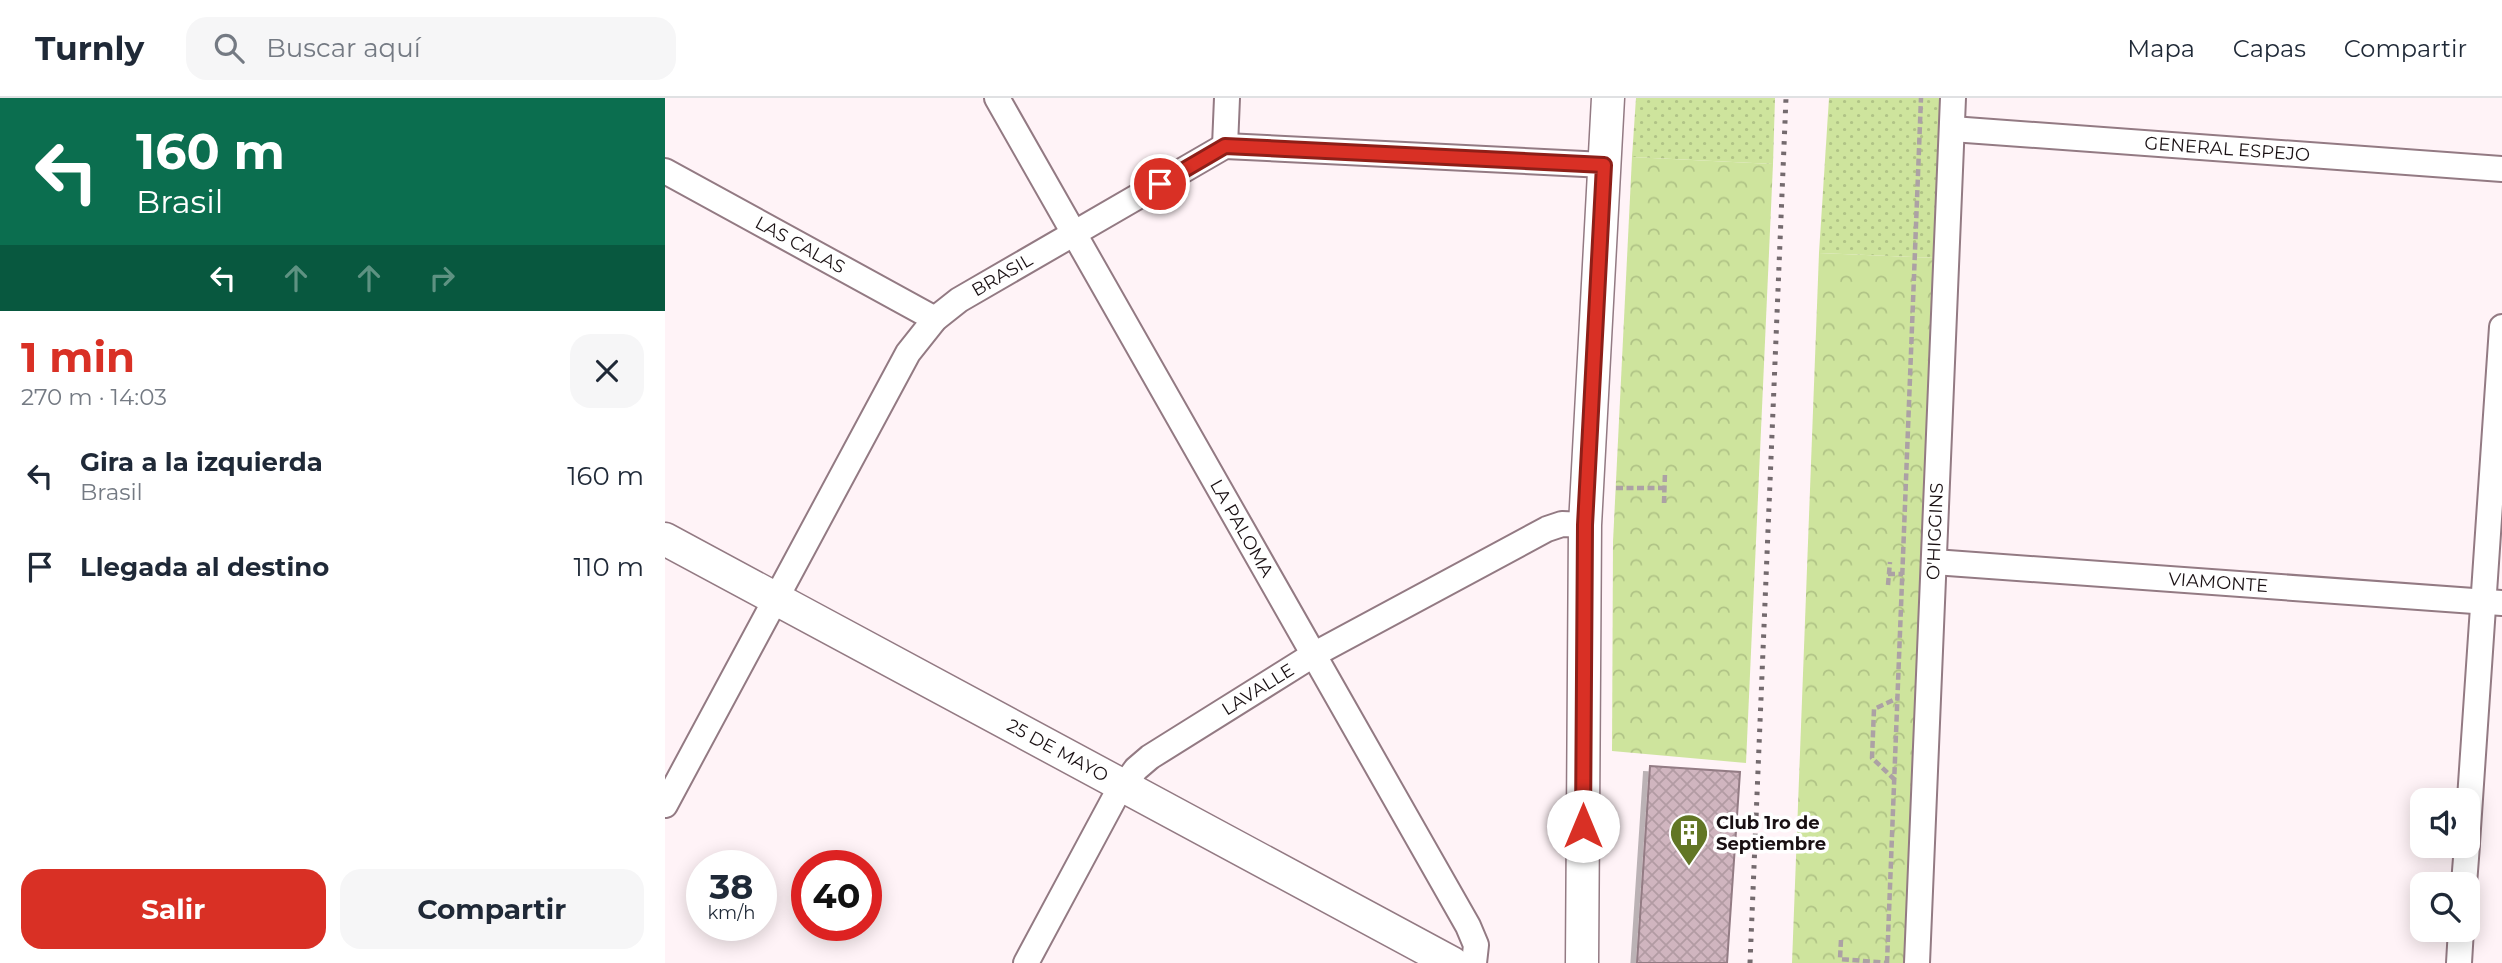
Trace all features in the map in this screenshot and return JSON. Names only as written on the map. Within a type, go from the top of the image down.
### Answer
[{"type":"street","name":"LA PALOMA","points":[[997,98],[1468,926],[1476,946],[1474,963]]},
{"type":"street","points":[[1227,98],[1225,146],[1604,165]]},
{"type":"street","points":[[1581,963],[1585,525],[1608,98]]},
{"type":"street","name":"O'HIGGINS","points":[[1917,963],[1953,98]]},
{"type":"street","name":"GENERAL ESPEJO","points":[[1952,129],[2502,169]]},
{"type":"street","name":"BRASIL","points":[[665,805],[908,353],[935,319],[959,300],[1225,146]]},
{"type":"street","name":"LAS CALAS","points":[[665,171],[935,319]]},
{"type":"street","points":[[2473,788],[2493,602],[2502,327]]},
{"type":"street","name":"LAVALLE","points":[[1026,963],[1124,784],[1150,757],[1313,655],[1547,529],[1562,524],[1585,525]]},
{"type":"street","name":"25 DE MAYO","points":[[665,539],[1452,963]]},
{"type":"street","name":"VIAMONTE","points":[[1934,562],[2493,602]]},
{"type":"street","points":[[2459,963],[2460,942]]},
{"type":"path","points":[[1842,940],[1840,959],[1888,963],[1921,98]]},
{"type":"path","points":[[1664,503],[1665,472]]},
{"type":"path","points":[[1615,502],[1616,474]]},
{"type":"path","points":[[1615,488],[1665,488]]},
{"type":"path","points":[[1888,584],[1890,562]]},
{"type":"path","points":[[1888,574],[1903,574]]},
{"type":"path","points":[[1895,779],[1872,758],[1874,709],[1898,698]]},
{"type":"green space","points":[[1636,98],[1775,98],[1773,164],[1632,157]]},
{"type":"green space","points":[[1829,98],[1941,98],[1936,258],[1819,253]]},
{"type":"green space","points":[[1632,157],[1773,164],[1746,763],[1612,751],[1613,542]]},
{"type":"green space","points":[[1819,253],[1936,258],[1909,963],[1792,963]]},
{"type":"building","name":"Club 1ro de Septiembre","points":[[1650,766],[1740,772],[1727,963],[1637,963]]},
{"type":"railway","points":[[1750,963],[1786,98]]},
{"type":"place","name":"Club 1ro de Septiembre","points":[[1689,867]]},
{"type":"route","points":[[1160,184],[1225,146],[1604,165],[1585,525],[1583,826]]}]
